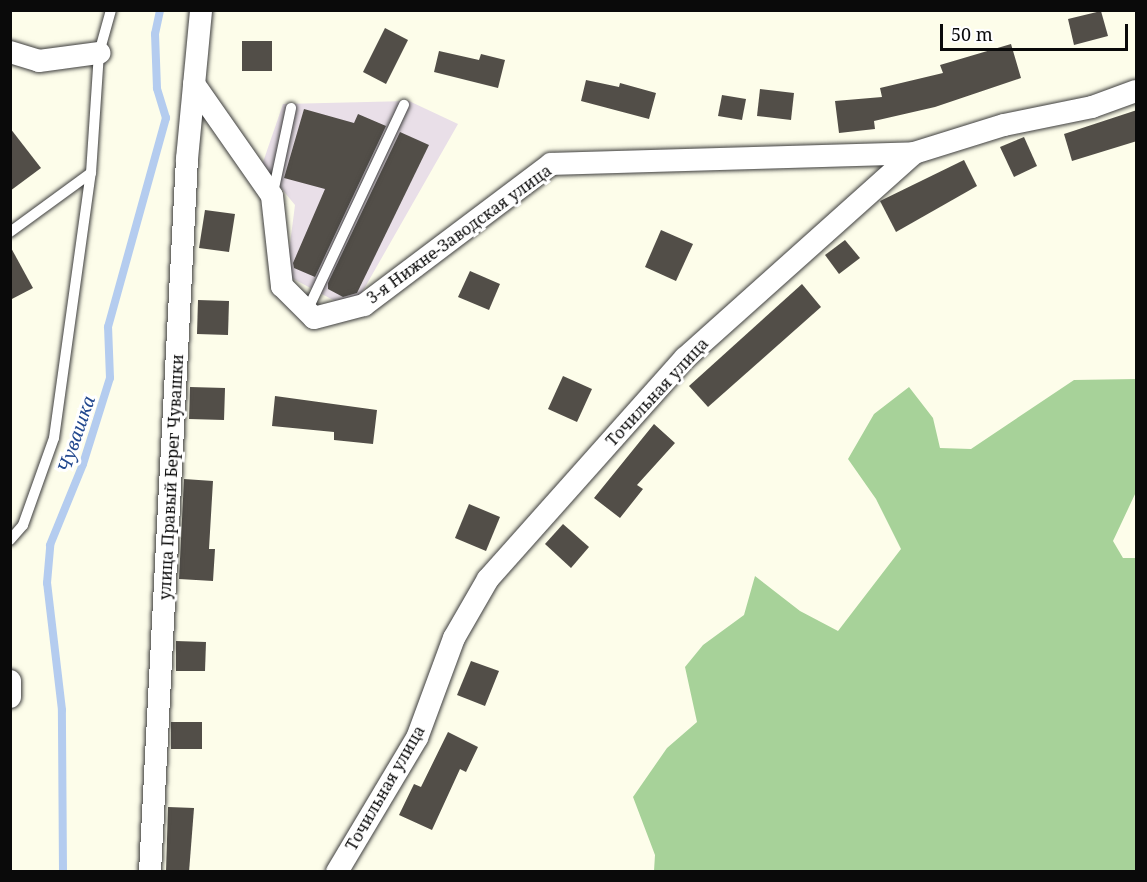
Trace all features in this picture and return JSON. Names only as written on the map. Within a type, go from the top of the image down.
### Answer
[{"type":"street","name":"улица Правый Берег Чувашки","points":[[150,872],[194,84],[201,10]]},
{"type":"street","points":[[10,52],[39,61],[99,53]]},
{"type":"street","points":[[194,84],[272,196],[282,286],[307,311]]},
{"type":"street","name":"Точильная улица","points":[[337,872],[417,738],[454,638],[488,579],[685,358],[914,153],[1004,125],[1092,107],[1137,91]]},
{"type":"street","name":"3-я Нижне-Заводская улица","points":[[307,311],[314,318],[364,304],[551,164],[914,153]]},
{"type":"street","points":[[10,681],[10,697]]},
{"type":"lane","points":[[10,540],[23,525],[54,438],[91,173],[99,53],[111,10]]},
{"type":"lane","points":[[307,311],[404,105]]},
{"type":"lane","points":[[272,196],[291,108]]},
{"type":"lane","points":[[10,232],[91,173]]},
{"type":"shaded area","points":[[409,101],[458,124],[352,310],[286,275],[295,205],[262,165],[283,104]]},
{"type":"green space","points":[[1136,379],[1136,492],[1113,541],[1123,558],[1136,558],[1136,871],[654,871],[655,855],[633,797],[667,748],[697,722],[685,667],[703,645],[744,615],[755,576],[800,611],[838,631],[901,549],[876,499],[848,459],[874,414],[909,387],[933,418],[940,448],[971,449],[1074,380]]},
{"type":"building","points":[[1101,11],[1108,36],[1074,45],[1068,19]]},
{"type":"building","points":[[385,28],[408,40],[386,84],[363,72]]},
{"type":"building","points":[[242,41],[272,41],[272,71],[242,71]]},
{"type":"building","points":[[1011,44],[1021,78],[935,107],[874,121],[875,129],[839,133],[835,101],[882,97],[880,88],[943,73],[940,65]]},
{"type":"building","points":[[439,51],[479,60],[481,54],[505,60],[498,88],[434,72]]},
{"type":"building","points":[[586,80],[619,87],[620,83],[656,93],[649,119],[581,101]]},
{"type":"building","points":[[760,89],[794,93],[791,120],[757,116]]},
{"type":"building","points":[[722,95],[746,99],[742,120],[718,116]]},
{"type":"building","points":[[304,109],[354,123],[358,114],[386,126],[315,277],[294,268],[293,263],[325,189],[284,178]]},
{"type":"building","points":[[1137,110],[1137,141],[1072,161],[1064,134]]},
{"type":"building","points":[[10,128],[41,168],[10,191]]},
{"type":"building","points":[[400,132],[429,145],[357,293],[343,297],[328,289],[328,283]]},
{"type":"building","points":[[1024,137],[1037,166],[1014,177],[1000,147]]},
{"type":"building","points":[[964,160],[977,186],[896,232],[880,201]]},
{"type":"building","points":[[205,210],[235,214],[229,252],[199,248]]},
{"type":"building","points":[[661,230],[693,244],[676,281],[645,267]]},
{"type":"building","points":[[845,240],[860,258],[839,274],[825,255]]},
{"type":"building","points":[[10,246],[33,288],[10,300]]},
{"type":"building","points":[[470,271],[500,284],[489,310],[458,297]]},
{"type":"building","points":[[802,284],[821,307],[708,407],[689,386]]},
{"type":"building","points":[[198,300],[229,301],[228,335],[197,334]]},
{"type":"building","points":[[563,376],[592,389],[577,422],[548,409]]},
{"type":"building","points":[[190,387],[225,388],[224,420],[189,419]]},
{"type":"building","points":[[275,396],[377,410],[373,444],[334,440],[334,432],[272,426]]},
{"type":"building","points":[[654,424],[675,443],[637,485],[643,489],[620,518],[594,498]]},
{"type":"building","points":[[184,479],[213,481],[209,549],[215,549],[213,581],[179,579]]},
{"type":"building","points":[[469,504],[500,517],[486,551],[455,538]]},
{"type":"building","points":[[563,524],[589,547],[571,568],[545,544]]},
{"type":"building","points":[[176,641],[206,642],[205,671],[176,671]]},
{"type":"building","points":[[471,661],[499,671],[485,706],[457,695]]},
{"type":"building","points":[[171,722],[202,722],[202,749],[171,749]]},
{"type":"building","points":[[448,732],[478,747],[466,772],[460,769],[432,830],[399,815],[414,784],[421,787]]},
{"type":"building","points":[[168,807],[194,808],[189,872],[166,872]]},
{"type":"waterway","name":"Чувашка","points":[[63,872],[62,710],[47,583],[50,545],[83,464],[110,378],[108,327],[166,118],[157,88],[155,34],[160,10]]}]
